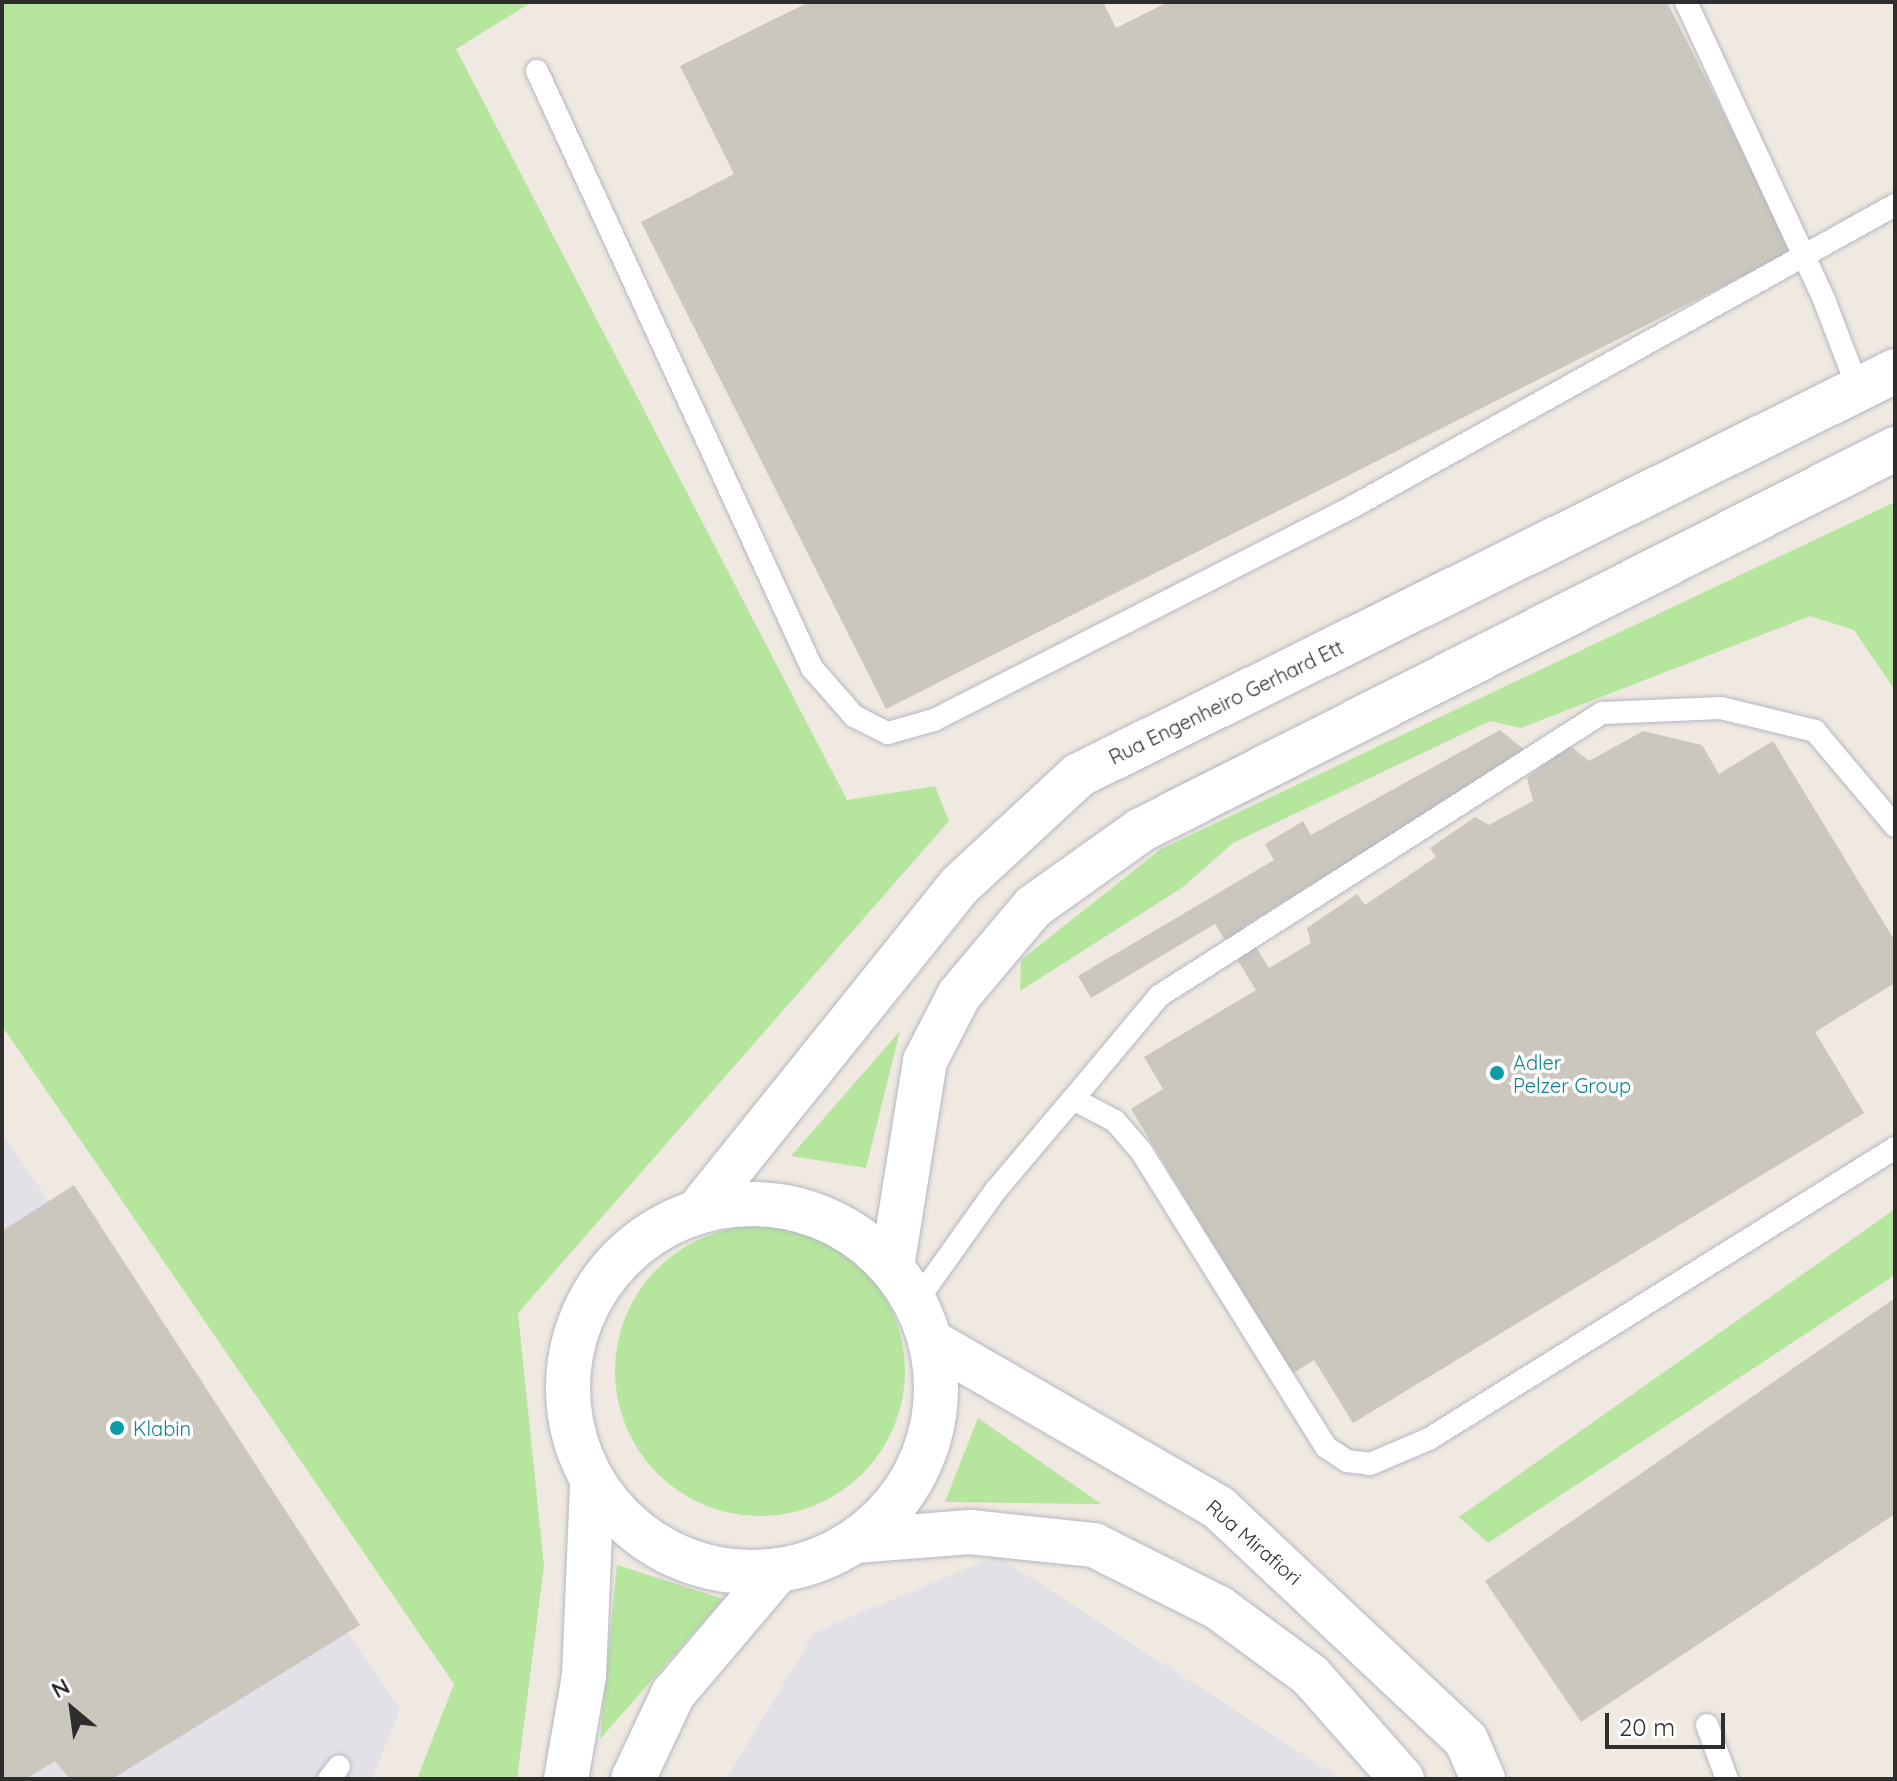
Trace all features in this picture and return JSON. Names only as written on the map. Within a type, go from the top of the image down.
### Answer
[{"type":"main road","name":"Rua Engenheiro Gerhard Ett","points":[[697,1212],[959,886],[1079,775],[1877,381]]},
{"type":"main road","points":[[904,1284],[925,1061],[959,995],[1033,907],[1141,830],[1895,449]]},
{"type":"main road","points":[[750,1203],[803,1210],[852,1232],[904,1284],[932,1342],[937,1398],[925,1453],[897,1502],[855,1541],[818,1560],[778,1570],[724,1571],[671,1555],[627,1524],[592,1482],[572,1431],[568,1390],[579,1322],[607,1274],[648,1236],[697,1212],[750,1203]]},
{"type":"main road","name":"Rua Mirafiori","points":[[932,1342],[1218,1507],[1466,1740],[1483,1779]]},
{"type":"main road","points":[[566,1779],[584,1676],[592,1482]]},
{"type":"main road","points":[[855,1541],[970,1532],[1094,1545],[1219,1608],[1310,1675],[1402,1779]]},
{"type":"main road","points":[[633,1779],[673,1694],[778,1570]]},
{"type":"lane","points":[[1686,2],[1805,258],[1877,381]]},
{"type":"lane","points":[[537,71],[812,668],[854,716],[888,733],[934,720],[1340,513],[1805,258],[1895,205]]},
{"type":"lane","points":[[904,1284],[996,1190],[1159,996],[1602,713],[1721,708],[1815,731],[1895,826]]},
{"type":"lane","points":[[1073,1099],[1115,1121],[1141,1151],[1326,1447],[1347,1461],[1370,1464],[1429,1439],[1895,1148]]},
{"type":"lane","points":[[1707,1725],[1727,1779]]},
{"type":"shaded area","name":"Klabin","points":[[2,1133],[400,1709],[372,1779],[2,1779]]},
{"type":"shaded area","points":[[997,1556],[1335,1775],[1336,1779],[726,1779],[815,1632]]},
{"type":"green space","points":[[2,2],[532,2],[456,49],[847,800],[935,786],[949,821],[518,1313],[544,1566],[517,1779],[417,1779],[454,1684],[2,1026]]},
{"type":"green space","points":[[1895,502],[1895,690],[1854,630],[1810,616],[1521,728],[1490,721],[1233,843],[1183,887],[1020,991],[1021,960],[1161,849]]},
{"type":"green space","points":[[900,1031],[866,1168],[791,1156]]},
{"type":"green space","points":[[1895,1209],[1895,1275],[1488,1543],[1459,1517]]},
{"type":"green space","points":[[774,1226],[802,1232],[829,1243],[863,1268],[881,1290],[894,1315],[903,1343],[903,1399],[894,1427],[881,1452],[863,1474],[841,1492],[816,1505],[788,1514],[746,1516],[718,1510],[691,1499],[657,1474],[639,1452],[626,1427],[617,1399],[615,1357],[621,1329],[632,1302],[657,1268],[679,1250],[704,1237],[732,1228]]},
{"type":"green space","points":[[978,1418],[1101,1504],[945,1502]]},
{"type":"green space","points":[[617,1565],[723,1599],[600,1739]]},
{"type":"building","points":[[809,2],[1103,2],[1116,28],[1168,2],[1667,2],[1793,251],[886,709],[641,222],[734,174],[680,66]]},
{"type":"building","name":"Adler Pelzer Group","points":[[1500,730],[1527,752],[1243,927],[1269,968],[1311,943],[1307,928],[1357,894],[1365,905],[1436,857],[1430,848],[1475,817],[1489,825],[1533,801],[1527,778],[1569,745],[1589,761],[1643,731],[1702,745],[1719,774],[1773,741],[1895,941],[1895,983],[1815,1032],[1864,1113],[1353,1423],[1314,1360],[1292,1374],[1131,1109],[1163,1089],[1144,1057],[1256,990],[1215,924],[1091,998],[1078,976],[1274,860],[1265,844],[1303,821],[1311,835]]},
{"type":"building","name":"Klabin","points":[[74,1185],[360,1625],[112,1779],[70,1779],[55,1761],[26,1779],[2,1779],[2,1231]]},
{"type":"building","points":[[1895,1298],[1895,1514],[1581,1722],[1485,1581]]},
{"type":"place","name":"Adler Pelzer Group","points":[[1497,1073]]},
{"type":"place","name":"Klabin","points":[[117,1428]]}]
